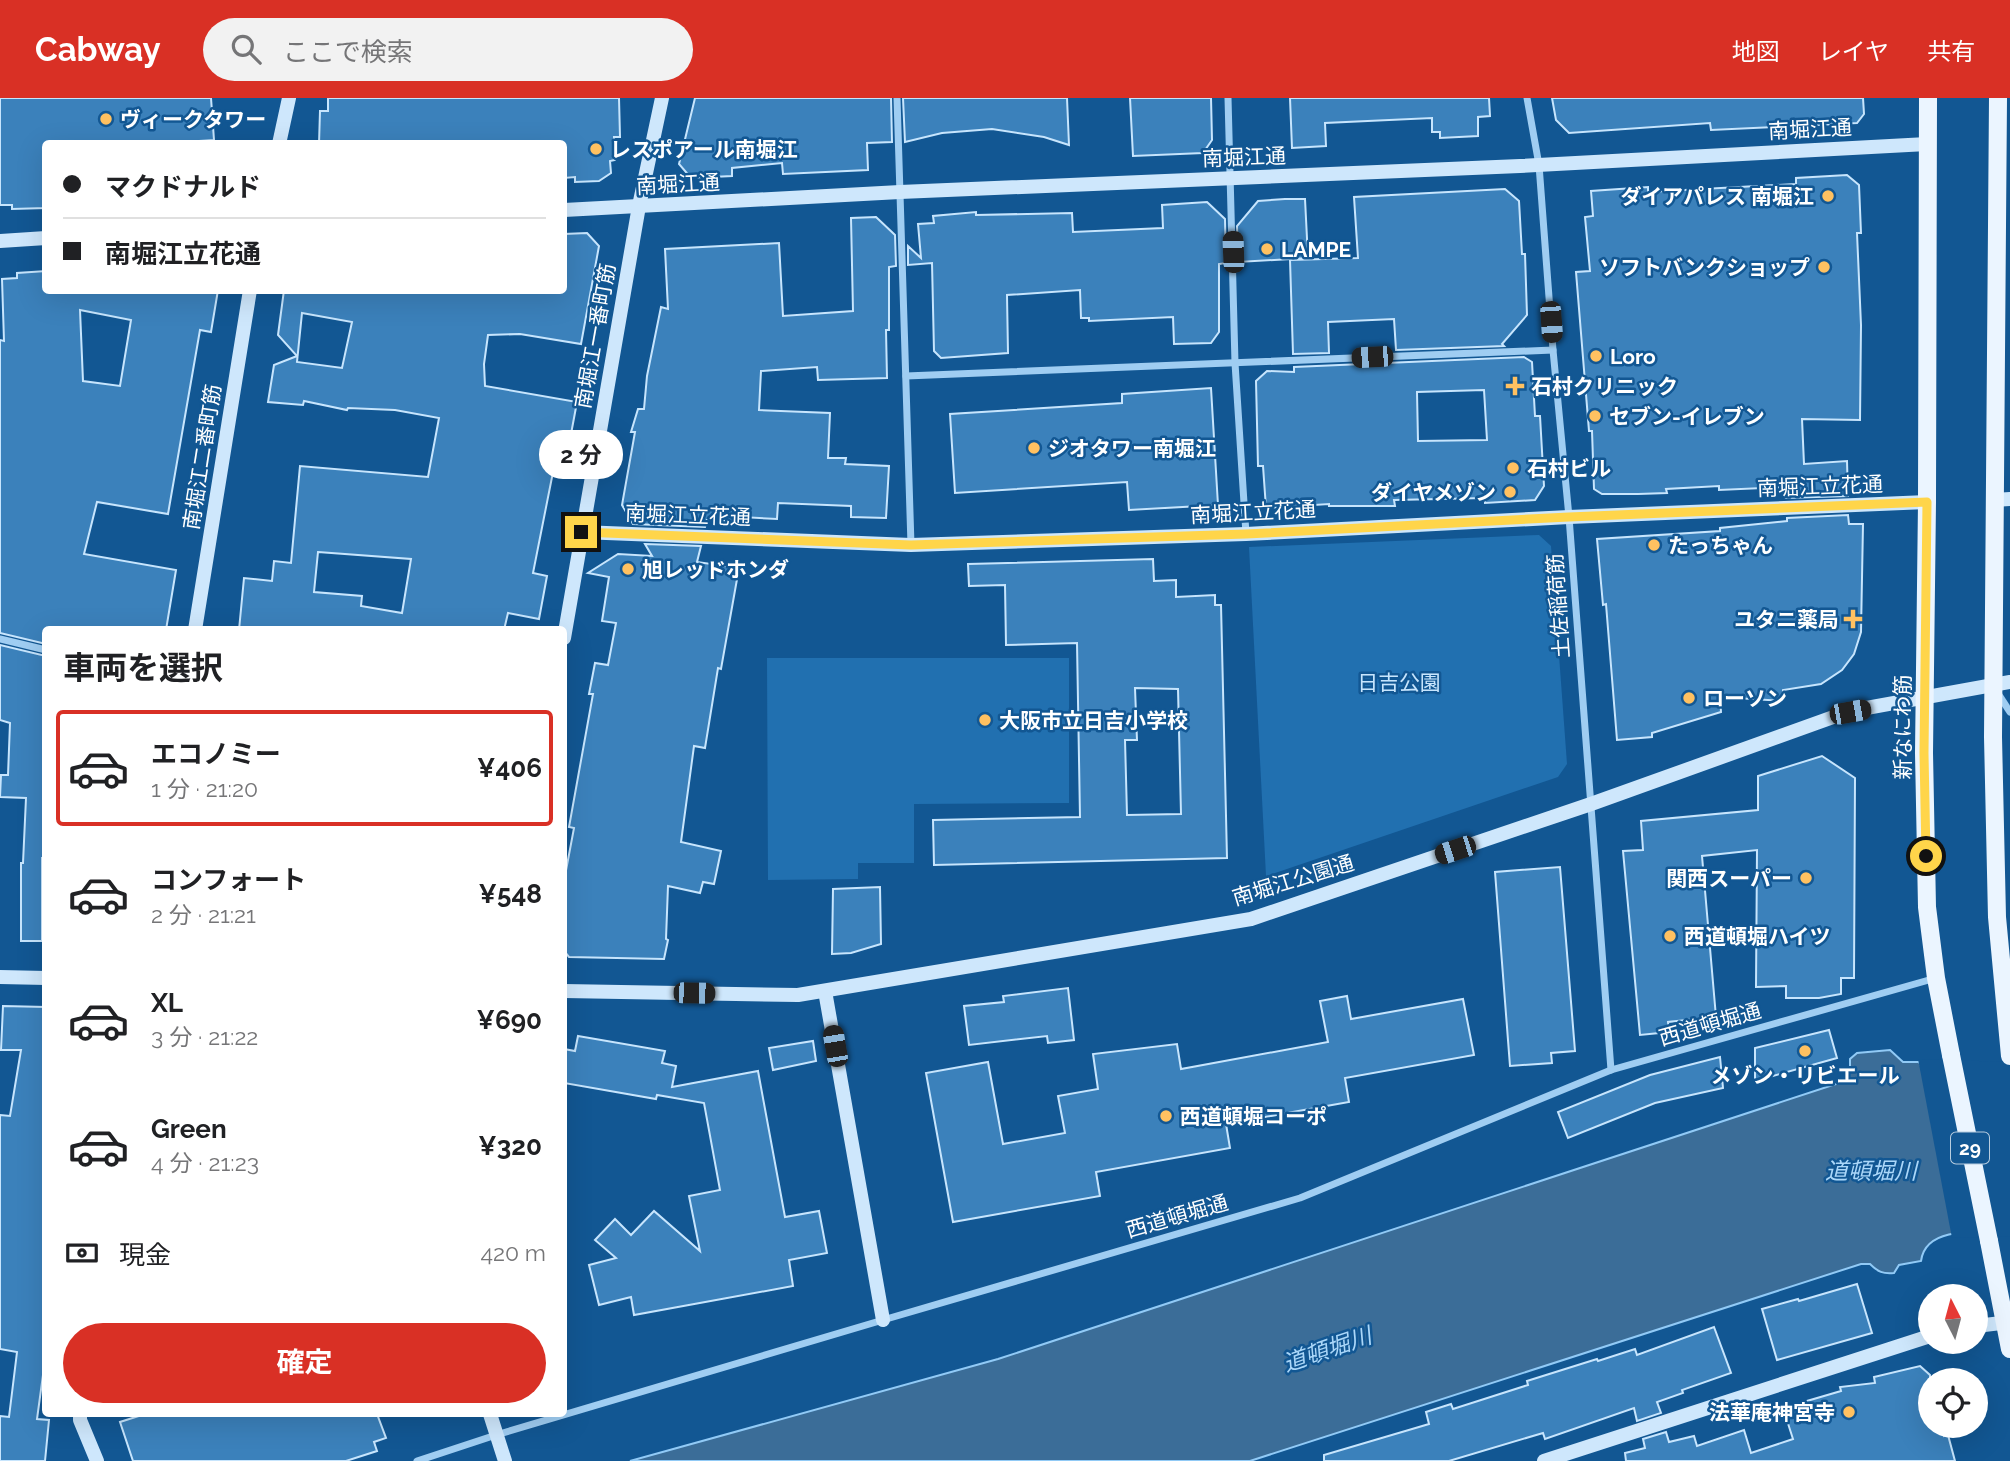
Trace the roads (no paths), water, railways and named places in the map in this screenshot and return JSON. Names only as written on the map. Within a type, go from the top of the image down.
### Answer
[{"type":"main road","name":"新なにわ筋","points":[[1928,98],[1924,698],[1927,907],[1936,978],[2008,1322],[2010,1349]]},
{"type":"main road","points":[[1998,98],[2004,142],[1997,917],[2006,984],[2010,1054]]},
{"type":"street","points":[[280,140],[289,98]]},
{"type":"street","name":"南堀江一番町筋","points":[[566,626],[639,206],[662,98]]},
{"type":"street","points":[[897,98],[911,545]]},
{"type":"street","points":[[1228,98],[1236,362],[1246,534]]},
{"type":"street","name":"土佐稲荷筋","points":[[1527,98],[1539,165],[1611,1070]]},
{"type":"street","name":"南堀江通","points":[[567,210],[900,192],[1539,165],[1927,144]]},
{"type":"street","points":[[0,241],[42,238]]},
{"type":"street","name":"南堀江二番町筋","points":[[196,626],[249,294]]},
{"type":"street","points":[[906,376],[1553,350]]},
{"type":"street","name":"南堀江立花通","points":[[581,532],[911,545],[1246,534],[1927,502]]},
{"type":"street","points":[[0,639],[42,649]]},
{"type":"street","points":[[2001,683],[2010,712]]},
{"type":"street","name":"南堀江公園通","points":[[567,991],[798,995],[1251,919],[1591,804],[1850,712],[2001,683]]},
{"type":"street","points":[[2006,984],[2010,966]]},
{"type":"street","points":[[0,977],[42,978]]},
{"type":"street","name":"西道頓堀通","points":[[567,1414],[1300,1198],[1611,1070],[1936,978]]},
{"type":"street","points":[[825,991],[883,1320]]},
{"type":"street","points":[[1988,1324],[2008,1322]]},
{"type":"street","points":[[1544,1461],[1918,1340]]},
{"type":"street","points":[[80,1417],[97,1461]]},
{"type":"street","points":[[491,1417],[505,1461]]},
{"type":"street","name":"西道頓堀通","points":[[417,1461],[557,1417]]},
{"type":"water","name":"道頓堀川","points":[[1890,1050],[1903,1062],[1919,1062],[2010,1233],[1971,1232],[1944,1236],[1925,1249],[1921,1261],[1899,1265],[1894,1273],[1884,1273],[1870,1264],[1861,1264],[1250,1461],[630,1461],[998,1359],[1839,1083],[1850,1079],[1850,1059],[1857,1053]]},
{"type":"place","name":"ヴィークタワー","points":[[106,119]]},
{"type":"place","name":"レスポアール南堀江","points":[[596,149]]},
{"type":"place","name":"ダイアパレス 南堀江","points":[[1828,196]]},
{"type":"place","name":"LAMPE","points":[[1267,249]]},
{"type":"place","name":"ソフトバンクショップ","points":[[1824,267]]},
{"type":"place","name":"Loro","points":[[1596,356]]},
{"type":"place","name":"石村クリニック","points":[[1515,386]]},
{"type":"place","name":"セブン-イレブン","points":[[1595,416]]},
{"type":"place","name":"ジオタワー南堀江","points":[[1034,448]]},
{"type":"place","name":"石村ビル","points":[[1513,468]]},
{"type":"place","name":"ダイヤメゾン","points":[[1510,492]]},
{"type":"place","name":"たっちゃん","points":[[1654,545]]},
{"type":"place","name":"旭レッドホンダ","points":[[628,569]]},
{"type":"place","name":"ユタニ薬局","points":[[1853,619]]},
{"type":"place","name":"ローソン","points":[[1689,698]]},
{"type":"place","name":"大阪市立日吉小学校","points":[[985,720]]},
{"type":"place","name":"関西スーパー","points":[[1806,878]]},
{"type":"place","name":"西道頓堀ハイツ","points":[[1670,936]]},
{"type":"place","name":"メゾン・リビエール","points":[[1805,1051]]},
{"type":"place","name":"西道頓堀コーポ","points":[[1166,1116]]},
{"type":"place","name":"法華庵神宮寺","points":[[1849,1412]]},
{"type":"park label","name":"日吉公園","points":[[1399,682]]}]
